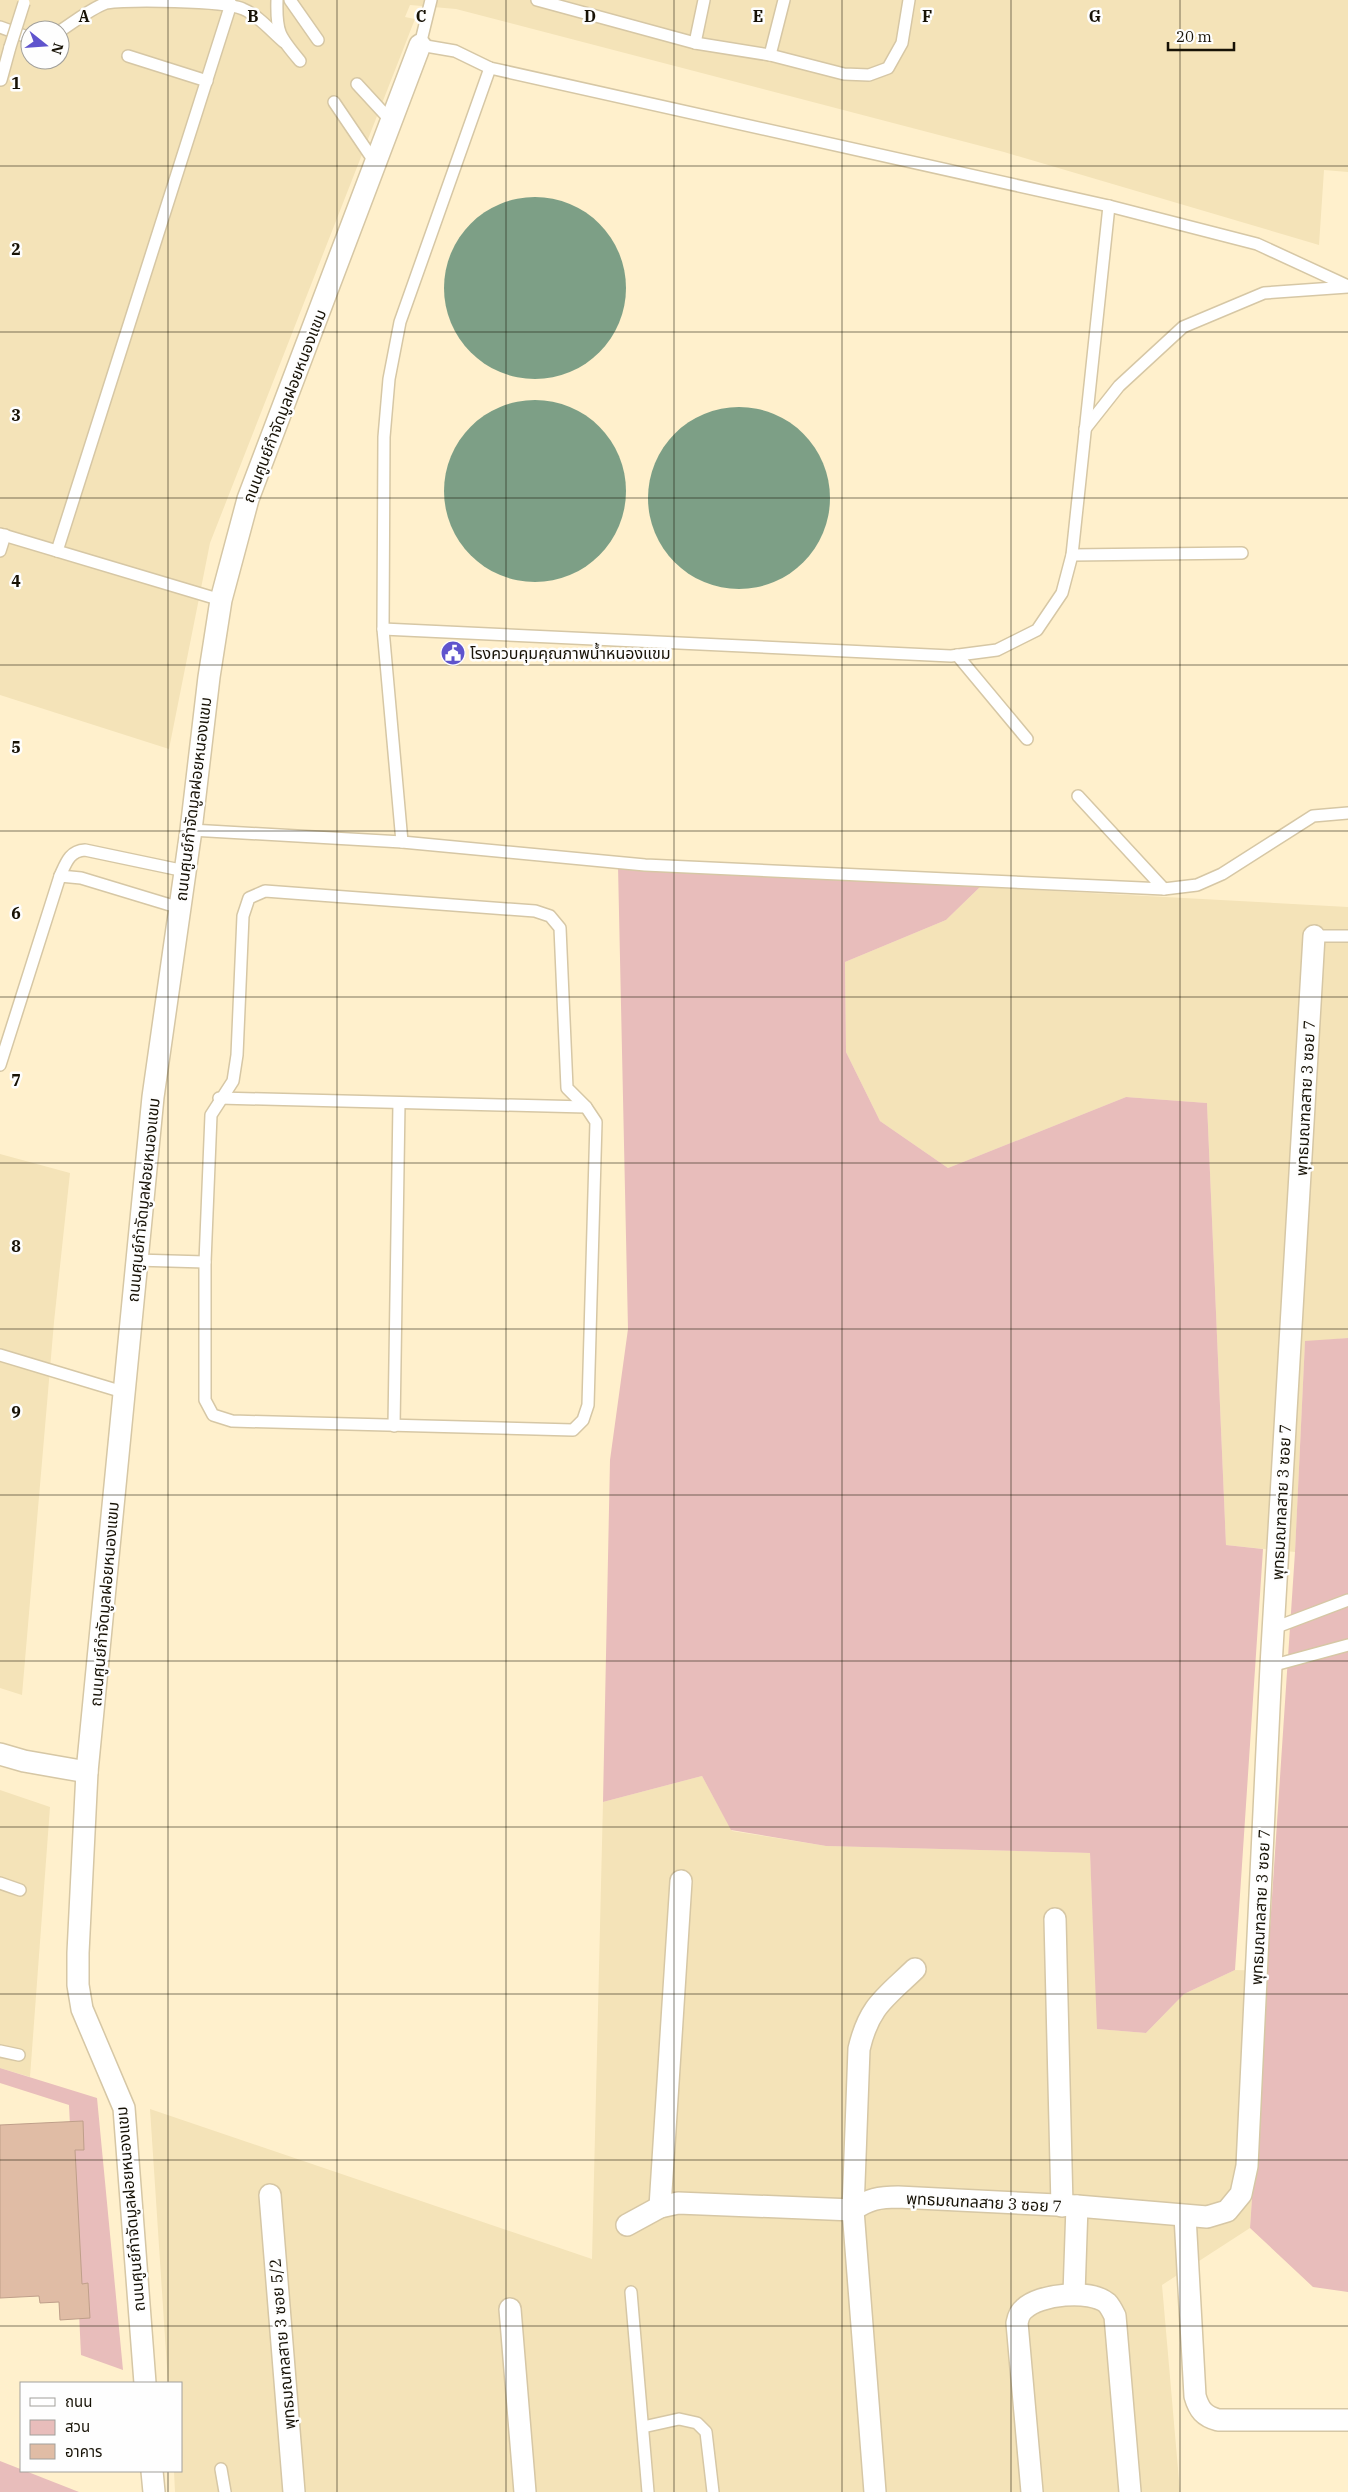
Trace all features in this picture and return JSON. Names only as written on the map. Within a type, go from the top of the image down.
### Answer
[{"type":"street","name":"ถนนศูนย์กำจัดมูลฝอยหนองแขม","points":[[145,2382],[124,2108],[82,2010],[78,1985],[88,1772],[123,1392],[153,1097],[221,600],[248,499],[420,45]]},
{"type":"street","name":"พุทธมณฑลสาย 3 ซอย 7","points":[[853,2210],[866,2200],[879,2198],[1070,2206],[1208,2217],[1227,2211],[1241,2194],[1247,2166],[1271,1666],[1314,936]]},
{"type":"street","points":[[0,1754],[24,1761],[88,1772]]},
{"type":"street","points":[[660,2207],[681,1881]]},
{"type":"street","points":[[1055,1919],[1074,2294]]},
{"type":"street","points":[[875,2492],[853,2210],[859,2049],[864,2026],[874,2008],[915,1969]]},
{"type":"street","name":"พุทธมณฑลสาย 3 ซอย 5/2","points":[[270,2195],[294,2492]]},
{"type":"street","points":[[627,2225],[660,2207],[678,2203],[720,2203],[853,2210]]},
{"type":"street","points":[[1185,2216],[1194,2396],[1199,2409],[1207,2417],[1218,2420],[1348,2420]]},
{"type":"street","points":[[1032,2492],[1017,2323],[1022,2310],[1036,2300],[1074,2294],[1098,2298],[1108,2304],[1115,2316],[1130,2492]]},
{"type":"street","points":[[510,2310],[525,2492]]},
{"type":"street","points":[[152,2472],[154,2492]]},
{"type":"lane","points":[[278,0],[276,26],[284,42]]},
{"type":"lane","points":[[290,0],[318,40]]},
{"type":"lane","points":[[431,0],[420,45],[455,51],[490,68],[1109,206],[1257,244],[1348,287]]},
{"type":"lane","points":[[537,0],[695,44],[770,54],[844,74],[869,75],[888,68],[902,43],[911,2]]},
{"type":"lane","points":[[695,44],[704,0]]},
{"type":"lane","points":[[770,54],[784,0]]},
{"type":"lane","points":[[1,80],[25,2]]},
{"type":"lane","points":[[70,24],[95,8],[115,2],[231,4],[245,9],[284,42],[300,61]]},
{"type":"lane","points":[[57,551],[231,4]]},
{"type":"lane","points":[[0,27],[20,34]]},
{"type":"lane","points":[[128,56],[207,81]]},
{"type":"lane","points":[[402,842],[384,629],[384,436],[390,369],[400,322],[490,68]]},
{"type":"lane","points":[[357,84],[392,122]]},
{"type":"lane","points":[[334,102],[376,164]]},
{"type":"lane","points":[[384,629],[957,655],[997,650],[1037,630],[1062,594],[1072,555],[1109,206]]},
{"type":"lane","points":[[1084,430],[1119,386],[1184,327],[1264,293],[1348,287]]},
{"type":"lane","points":[[0,552],[2,535],[221,600]]},
{"type":"lane","points":[[1072,555],[1242,553]]},
{"type":"lane","points":[[957,655],[1027,739]]},
{"type":"lane","points":[[1078,796],[1164,889]]},
{"type":"lane","points":[[190,830],[402,842],[645,865],[1164,889],[1197,885],[1222,874],[1313,816],[1348,813]]},
{"type":"lane","points":[[0,1065],[60,876],[70,855],[76,851],[85,850],[185,871]]},
{"type":"lane","points":[[60,876],[81,878],[180,908]]},
{"type":"lane","points":[[265,891],[535,911],[550,916],[560,928],[567,1088],[586,1107],[596,1122],[588,1405],[583,1420],[573,1430],[232,1421],[213,1415],[205,1400],[205,1262],[211,1114],[220,1098],[233,1081],[237,1055],[243,916],[249,898],[265,891]]},
{"type":"lane","points":[[1314,936],[1348,936]]},
{"type":"lane","points":[[220,1098],[586,1107]]},
{"type":"lane","points":[[394,1426],[399,1103]]},
{"type":"lane","points":[[136,1260],[205,1262]]},
{"type":"lane","points":[[0,1355],[123,1392]]},
{"type":"lane","points":[[1274,1628],[1348,1600]]},
{"type":"lane","points":[[1271,1666],[1348,1645]]},
{"type":"lane","points":[[0,1883],[20,1890]]},
{"type":"lane","points":[[0,2050],[19,2055]]},
{"type":"lane","points":[[632,2292],[648,2492]]},
{"type":"lane","points":[[643,2426],[679,2419],[697,2423],[706,2432],[713,2492]]},
{"type":"lane","points":[[221,2469],[225,2492]]},
{"type":"shaded area","points":[[0,0],[1348,0],[1348,172],[1324,170],[1319,245],[1004,152],[456,9],[410,5],[405,17],[415,19],[210,543],[169,749],[0,695]]},
{"type":"shaded area","points":[[535,197],[553,199],[570,204],[593,218],[605,230],[619,253],[624,270],[626,288],[624,306],[619,323],[605,346],[593,358],[570,372],[553,377],[535,379],[517,377],[500,372],[477,358],[465,346],[451,323],[446,306],[444,288],[446,270],[451,253],[465,230],[477,218],[500,204],[517,199]]},
{"type":"shaded area","points":[[535,400],[553,402],[570,407],[593,421],[605,433],[619,456],[624,473],[626,491],[624,509],[619,526],[605,549],[593,561],[570,575],[553,580],[535,582],[517,580],[500,575],[477,561],[465,549],[451,526],[446,509],[444,491],[446,473],[451,456],[465,433],[477,421],[500,407],[517,402]]},
{"type":"shaded area","points":[[739,407],[757,409],[774,414],[797,428],[809,440],[823,463],[828,480],[830,498],[828,516],[823,533],[809,556],[797,568],[774,582],[757,587],[739,589],[721,587],[704,582],[681,568],[669,556],[655,533],[650,516],[648,498],[650,480],[655,463],[669,440],[681,428],[704,414],[721,409]]},
{"type":"shaded area","points":[[980,887],[1348,907],[1348,1338],[1305,1342],[1295,1552],[1226,1545],[1207,1103],[1126,1097],[948,1168],[880,1121],[846,1052],[845,962],[946,920]]},
{"type":"shaded area","points":[[0,1154],[70,1173],[54,1322],[22,1695],[0,1688]]},
{"type":"shaded area","points":[[702,1776],[732,1831],[826,1846],[1090,1853],[1098,2029],[1146,2033],[1184,1994],[1235,1970],[1267,1971],[1250,2228],[1162,2285],[1180,2492],[175,2492],[174,2472],[182,2472],[182,2382],[168,2382],[150,2109],[592,2259],[603,1802]]},
{"type":"shaded area","points":[[0,1790],[50,1807],[30,2077],[0,2068]]},
{"type":"green space","points":[[618,866],[980,887],[946,920],[845,962],[846,1052],[880,1121],[948,1168],[1126,1097],[1207,1103],[1226,1545],[1263,1549],[1235,1970],[1184,1994],[1146,2033],[1097,2029],[1090,1853],[826,1846],[731,1830],[702,1776],[603,1802],[610,1460],[628,1329]]},
{"type":"green space","points":[[1348,1338],[1348,2292],[1313,2287],[1250,2228],[1295,1552],[1305,1341]]},
{"type":"green space","points":[[0,2068],[97,2098],[123,2370],[81,2355],[69,2105],[0,2083]]},
{"type":"green space","points":[[0,2461],[20,2469],[20,2472],[28,2472],[79,2492],[0,2492]]},
{"type":"building","points":[[83,2121],[84,2150],[75,2150],[82,2284],[88,2283],[90,2318],[60,2320],[59,2302],[40,2303],[39,2296],[0,2298],[0,2125]]},
{"type":"place","name":"โรงควบคุมคุณภาพน้ำหนองแขม","points":[[453,653]]}]
